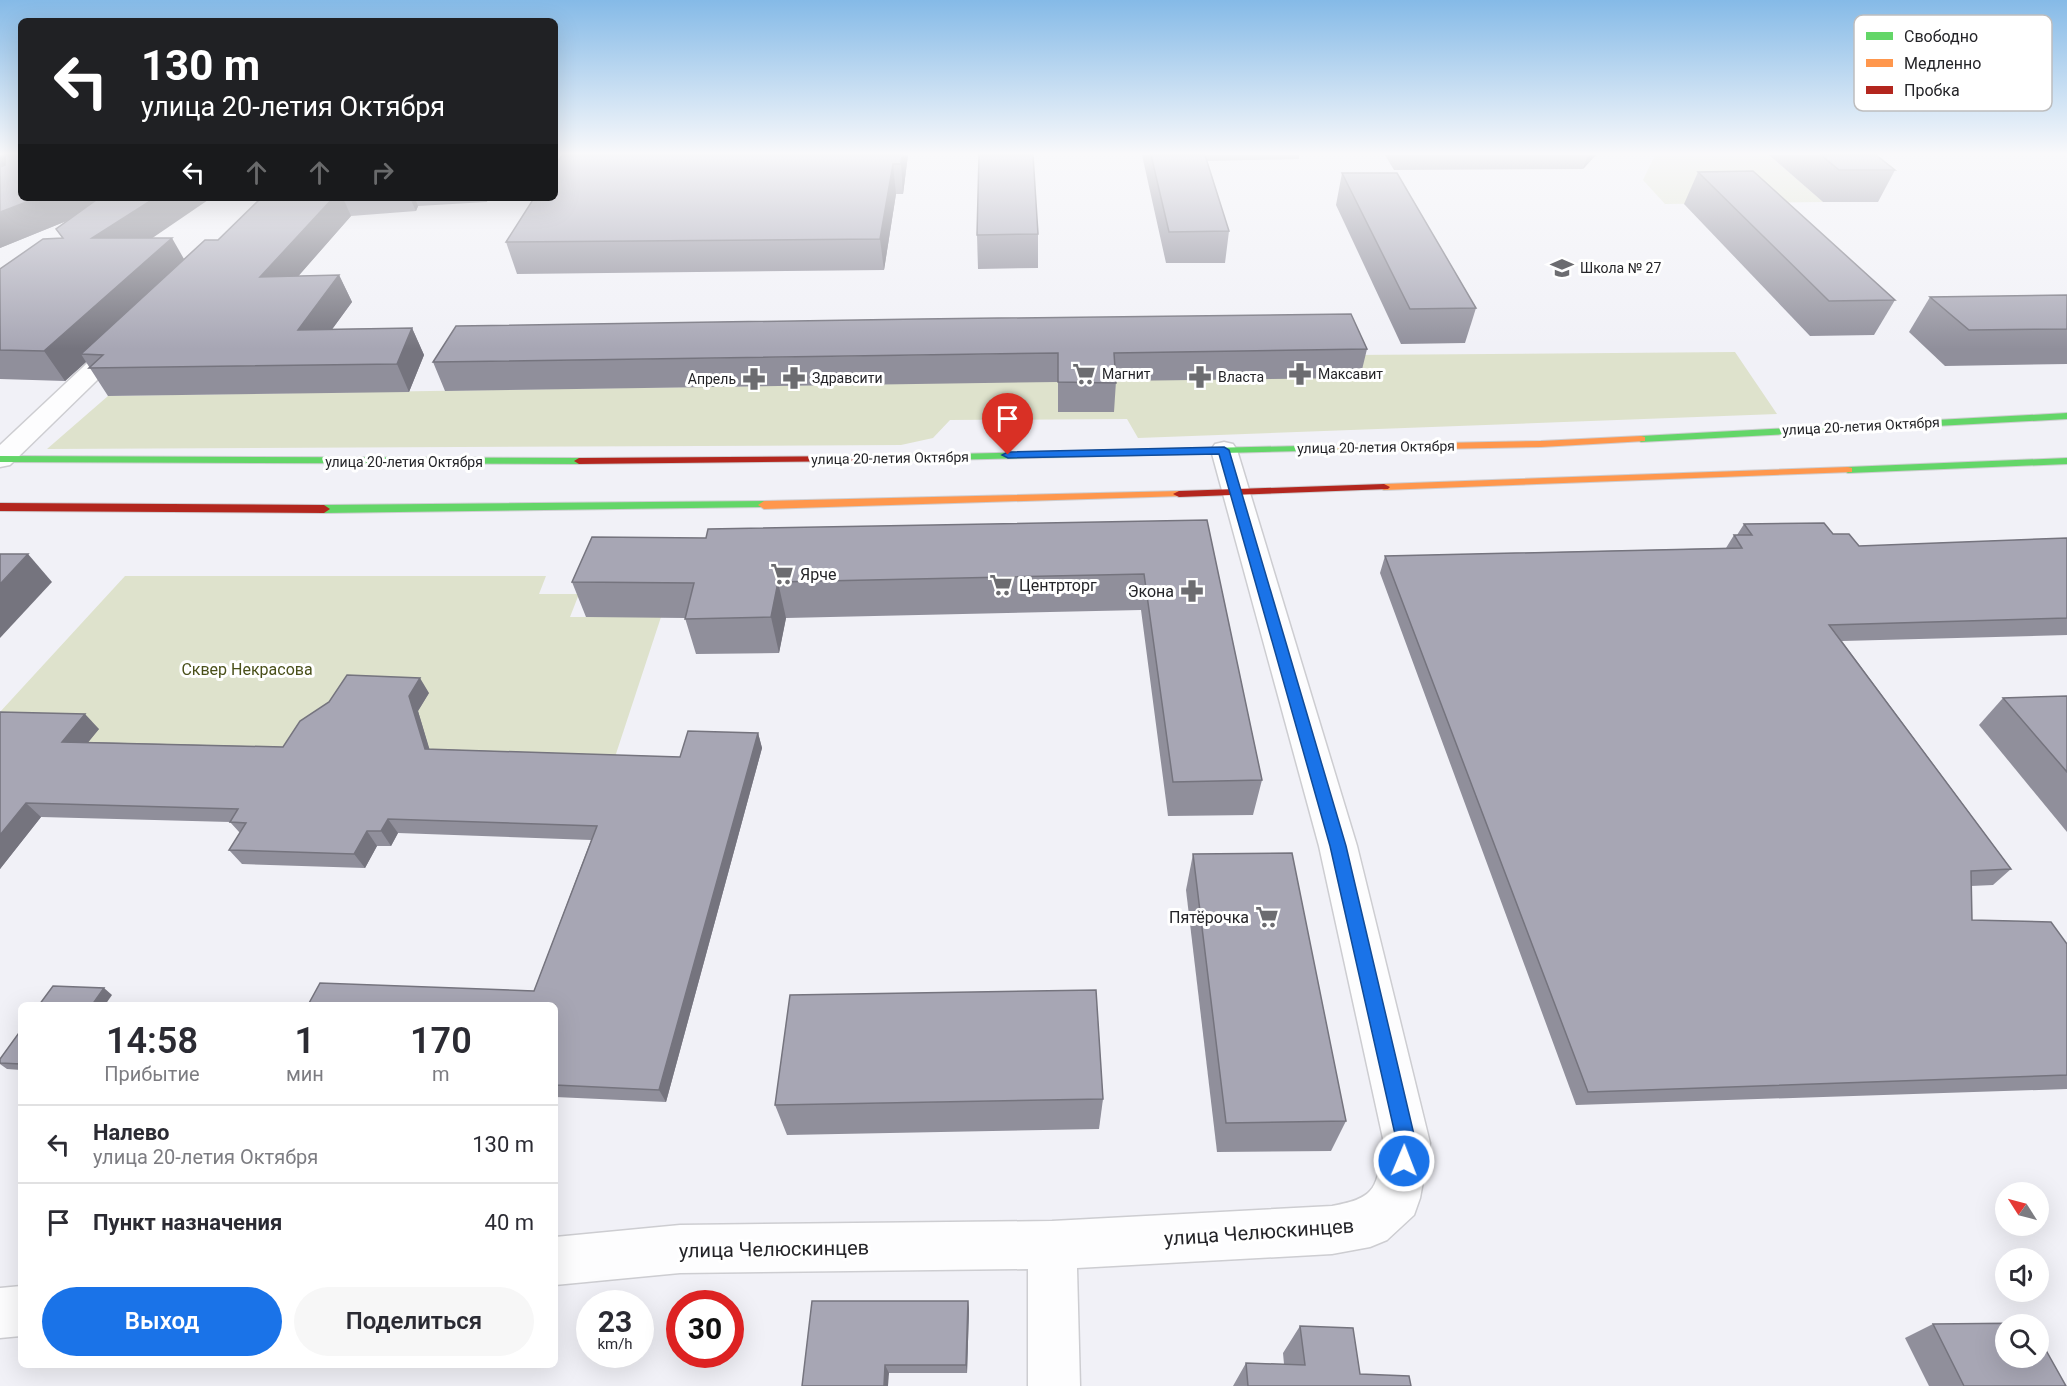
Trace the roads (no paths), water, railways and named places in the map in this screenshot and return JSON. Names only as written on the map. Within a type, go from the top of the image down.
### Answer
[{"type":"main road","name":"улица 20-летия Октября","points":[[0,459],[412,462],[812,459],[1541,444],[2067,416]]},
{"type":"main road","points":[[0,507],[515,509],[1236,495],[2067,461]]},
{"type":"street","points":[[0,459],[143,323]]},
{"type":"street","name":"улица Челюскинцев","points":[[558,1261],[680,1249],[1052,1245],[1332,1230],[1370,1223],[1397,1198],[1407,1143],[1338,846],[1224,450]]},
{"type":"street","points":[[1052,1245],[1054,1386]]},
{"type":"street","points":[[0,1313],[18,1311]]},
{"type":"place","name":"Школа № 27","points":[[1562,268]]},
{"type":"place","name":"Магнит","points":[[1084,374]]},
{"type":"place","name":"Максавит","points":[[1300,374]]},
{"type":"place","name":"Власта","points":[[1200,377]]},
{"type":"place","name":"Здравсити","points":[[794,378]]},
{"type":"place","name":"Апрель","points":[[754,379]]},
{"type":"place","name":"Ярче","points":[[782,574]]},
{"type":"place","name":"Центрторг","points":[[1001,585]]},
{"type":"place","name":"Экона","points":[[1192,591]]},
{"type":"place","name":"Пятёрочка","points":[[1267,917]]},
{"type":"park label","name":"Сквер Некрасова","points":[[247,669]]}]
